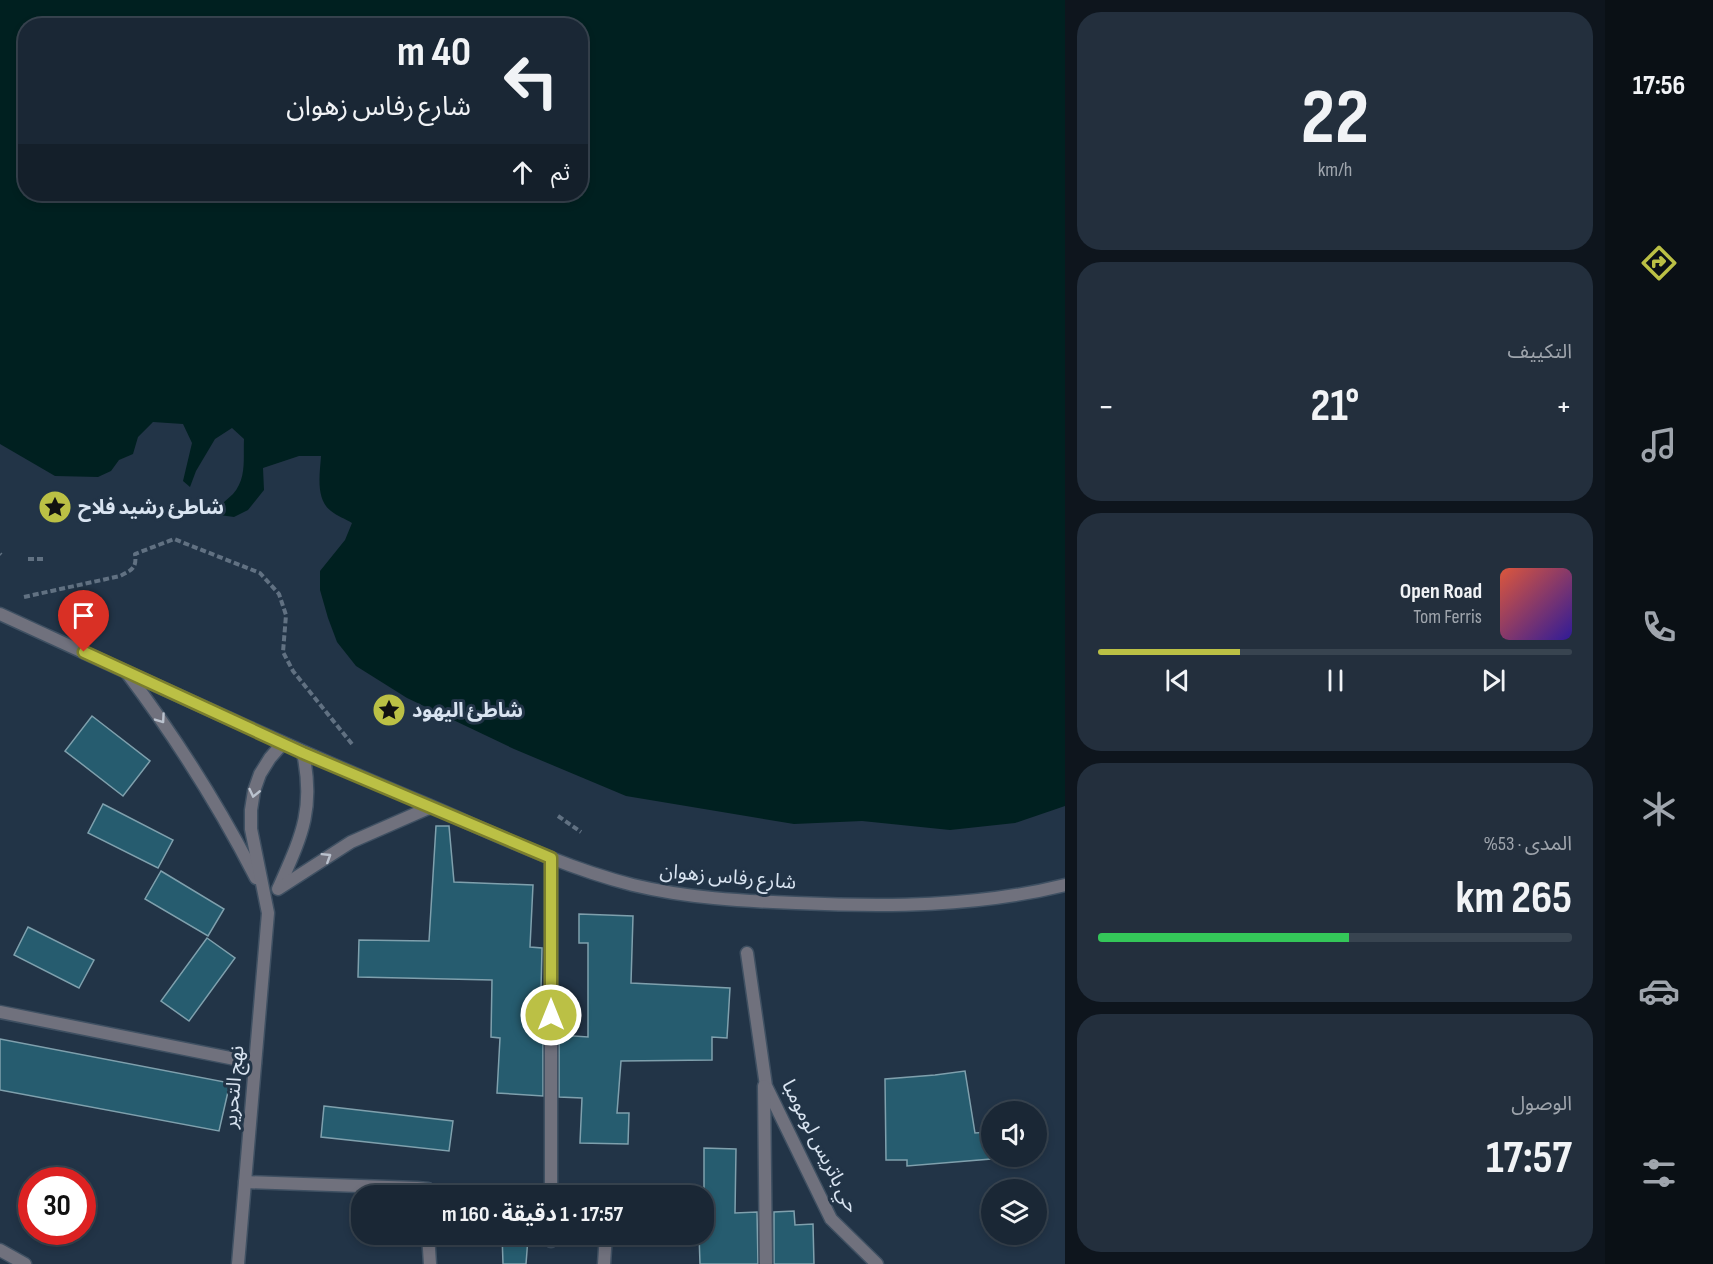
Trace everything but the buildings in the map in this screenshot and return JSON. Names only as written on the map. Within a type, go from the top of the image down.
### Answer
[{"type":"street","name":"شارع رفاس زهوان","points":[[0,614],[303,753],[551,858],[602,876],[657,891],[743,901],[872,906],[1005,897],[1065,885]]},
{"type":"street","points":[[126,672],[191,762],[264,892]]},
{"type":"street","name":"نهج التحرير","points":[[238,1264],[268,913],[251,829],[251,810],[260,774],[283,743]]},
{"type":"street","name":"نهج التحرير","points":[[268,913],[299,842],[305,820],[309,798],[308,776],[303,753]]},
{"type":"street","points":[[278,889],[351,842],[431,807]]},
{"type":"street","points":[[551,858],[551,1185]]},
{"type":"street","name":"حي باتريس لومومبا","points":[[747,953],[766,1086],[831,1219],[877,1264]]},
{"type":"street","points":[[0,1012],[255,1064]]},
{"type":"street","name":"حي باتريس لومومبا","points":[[764,1067],[766,1264]]},
{"type":"street","points":[[245,1182],[351,1186]]},
{"type":"street","points":[[429,1245],[430,1264]]},
{"type":"street","points":[[604,1264],[605,1245]]},
{"type":"street","points":[[0,1250],[25,1264]]},
{"type":"path","points":[[24,597],[120,576],[134,569],[135,554],[174,539],[260,573],[279,594],[285,608],[283,652],[293,671],[352,744]]},
{"type":"path","points":[[28,559],[46,559]]},
{"type":"path","points":[[558,816],[581,832]]},
{"type":"shaded area","points":[[0,0],[1065,0],[1065,806],[1015,823],[950,830],[862,821],[794,824],[626,796],[514,749],[407,698],[356,666],[337,642],[320,590],[320,571],[345,540],[352,523],[331,511],[323,500],[320,485],[321,456],[299,456],[263,468],[264,490],[248,510],[234,517],[212,514],[233,494],[242,475],[244,439],[232,428],[215,439],[196,471],[190,487],[183,481],[192,443],[183,424],[153,422],[138,437],[133,454],[119,460],[111,471],[98,477],[55,476],[0,444]]},
{"type":"place","name":"شاطئ رشيد فلاح","points":[[55,507]]},
{"type":"place","name":"شاطئ اليهود","points":[[389,710]]},
{"type":"route","points":[[84,652],[303,753],[551,858],[551,1015]]}]
